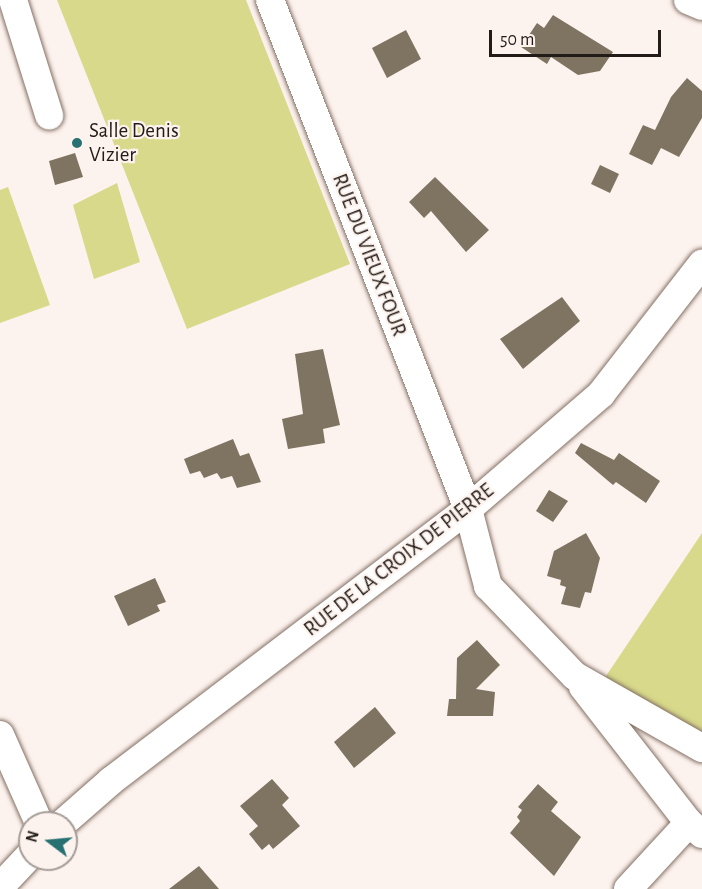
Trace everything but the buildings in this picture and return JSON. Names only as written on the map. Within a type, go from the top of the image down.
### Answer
[{"type":"street","points":[[13,0],[49,115]]},
{"type":"street","name":"RUE DU VIEUX FOUR","points":[[270,0],[468,509],[488,586],[575,676]]},
{"type":"street","points":[[688,0],[702,6]]},
{"type":"street","name":"RUE DE LA CROIX DE PIERRE","points":[[77,811],[111,781],[468,509],[601,394],[702,264]]},
{"type":"street","points":[[575,676],[702,747]]},
{"type":"street","points":[[575,676],[696,829],[628,889]]},
{"type":"street","points":[[0,735],[34,811]]},
{"type":"street","points":[[0,887],[18,868]]},
{"type":"green space","points":[[57,0],[246,0],[350,264],[187,329]]},
{"type":"green space","points":[[117,183],[140,262],[94,279],[73,205]]},
{"type":"green space","points":[[8,187],[50,305],[0,323],[0,190]]},
{"type":"green space","points":[[702,533],[702,737],[604,679]]},
{"type":"place","name":"Salle Denis Vizier","points":[[77,143]]}]
